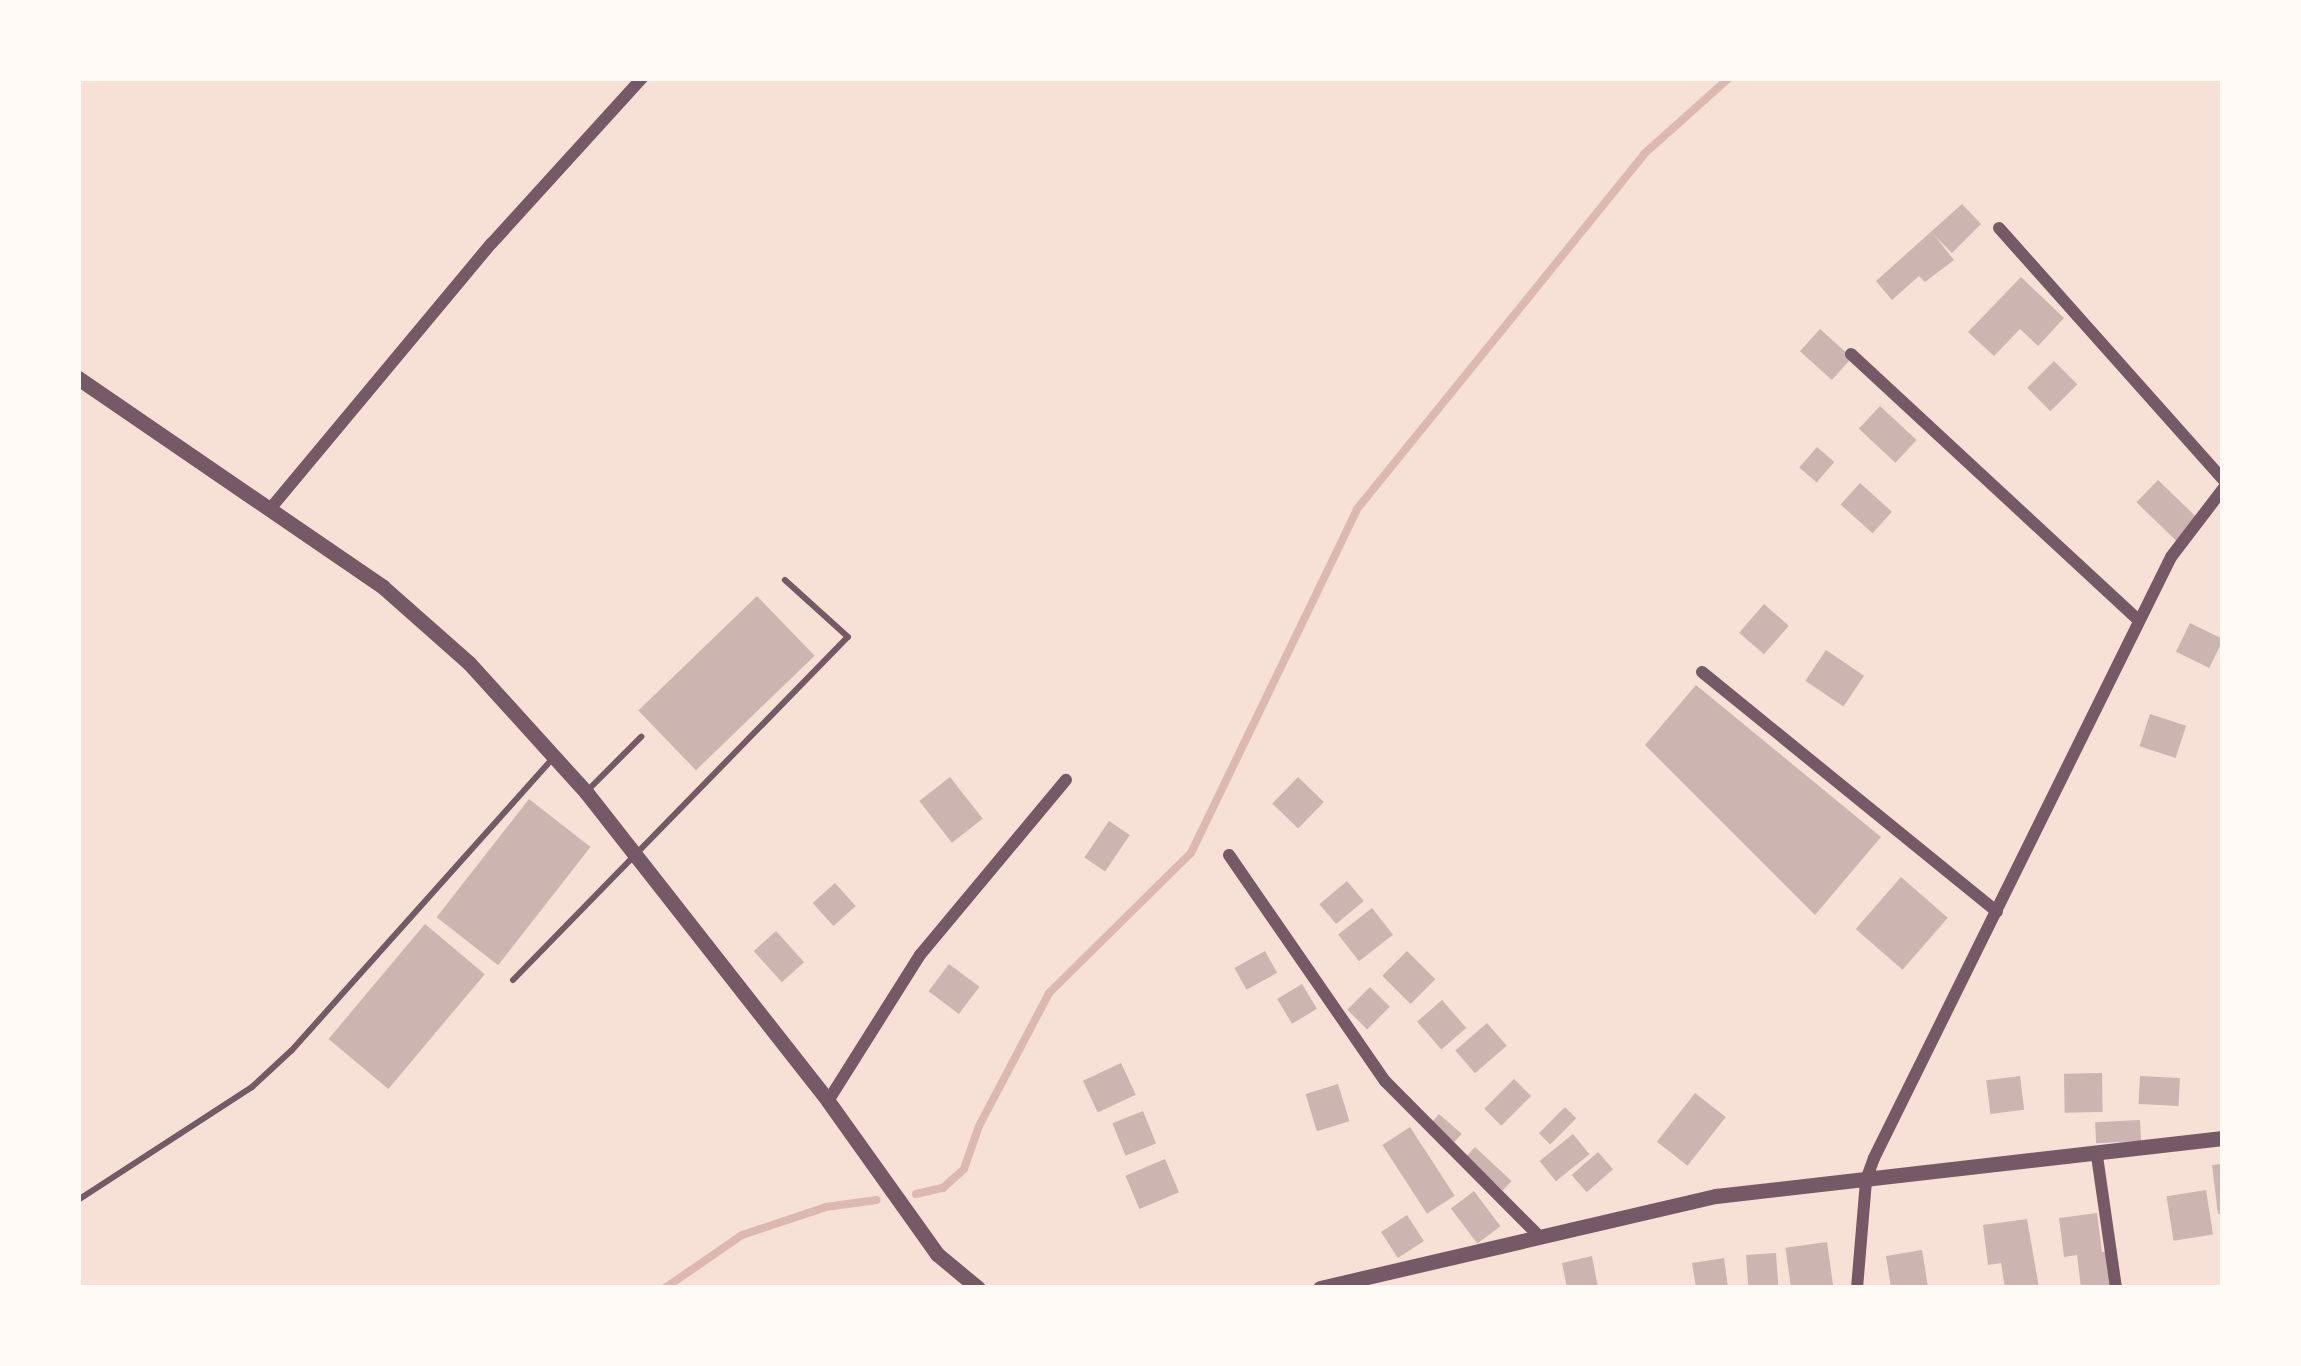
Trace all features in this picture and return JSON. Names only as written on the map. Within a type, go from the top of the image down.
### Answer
[{"type":"street","points":[[270,509],[492,243],[642,78]]},
{"type":"street","points":[[2000,228],[2223,478]]},
{"type":"street","points":[[1851,354],[2138,620]]},
{"type":"street","points":[[78,379],[270,509],[434,629],[586,792],[828,1101],[937,1254],[977,1288]]},
{"type":"street","points":[[1857,1288],[1866,1180],[2138,620],[2189,528],[2223,489]]},
{"type":"street","points":[[1702,672],[1997,912]]},
{"type":"street","points":[[828,1101],[920,955],[1066,779]]},
{"type":"street","points":[[1229,855],[1385,1081],[1536,1233]]},
{"type":"street","points":[[1321,1288],[1536,1233],[1716,1196],[2223,1138]]},
{"type":"street","points":[[2097,1156],[2116,1288]]},
{"type":"lane","points":[[513,980],[848,637],[784,580]]},
{"type":"lane","points":[[586,792],[640,737]]},
{"type":"lane","points":[[78,1200],[252,1087],[292,1050],[555,756]]},
{"type":"building","points":[[1962,204],[1981,224],[1952,253],[1935,236],[1954,260],[1925,282],[1919,276],[1892,300],[1876,281]]},
{"type":"building","points":[[2021,277],[2064,318],[2038,346],[2020,329],[1994,356],[1968,332]]},
{"type":"building","points":[[1820,329],[1852,358],[1832,380],[1800,351]]},
{"type":"building","points":[[2054,361],[2077,384],[2050,411],[2027,388]]},
{"type":"building","points":[[1880,406],[1917,440],[1895,463],[1859,429]]},
{"type":"building","points":[[1817,447],[1834,462],[1817,482],[1799,467]]},
{"type":"building","points":[[2158,480],[2198,519],[2177,541],[2136,502]]},
{"type":"building","points":[[1860,483],[1892,512],[1873,533],[1841,505]]},
{"type":"building","points":[[757,596],[815,656],[696,770],[638,711]]},
{"type":"building","points":[[1764,604],[1789,626],[1764,654],[1739,633]]},
{"type":"building","points":[[2190,623],[2223,639],[2209,668],[2176,652]]},
{"type":"building","points":[[1826,650],[1864,676],[1843,706],[1805,681]]},
{"type":"building","points":[[1696,685],[1881,837],[1815,915],[1645,745]]},
{"type":"building","points":[[2150,714],[2186,726],[2176,758],[2139,746]]},
{"type":"building","points":[[950,777],[983,819],[952,843],[919,801]]},
{"type":"building","points":[[1298,777],[1324,802],[1298,829],[1272,804]]},
{"type":"building","points":[[529,799],[590,847],[498,965],[437,917]]},
{"type":"building","points":[[1109,821],[1130,835],[1105,871],[1084,857]]},
{"type":"building","points":[[1901,877],[1948,918],[1903,970],[1856,929]]},
{"type":"building","points":[[1347,881],[1364,901],[1336,924],[1319,904]]},
{"type":"building","points":[[835,883],[856,906],[833,926],[813,903]]},
{"type":"building","points":[[1372,908],[1393,935],[1359,961],[1338,934]]},
{"type":"building","points":[[425,924],[485,974],[388,1089],[329,1039]]},
{"type":"building","points":[[776,931],[804,962],[782,982],[754,951]]},
{"type":"building","points":[[1265,951],[1277,973],[1247,990],[1234,968]]},
{"type":"building","points":[[1407,951],[1435,979],[1411,1004],[1382,976]]},
{"type":"building","points":[[949,964],[979,987],[959,1014],[929,991]]},
{"type":"building","points":[[1302,984],[1317,1009],[1292,1024],[1277,999]]},
{"type":"building","points":[[1370,987],[1390,1007],[1367,1029],[1347,1010]]},
{"type":"building","points":[[1442,1000],[1466,1028],[1441,1050],[1417,1022]]},
{"type":"building","points":[[1487,1023],[1507,1046],[1475,1073],[1455,1051]]},
{"type":"building","points":[[1121,1063],[1136,1095],[1098,1112],[1083,1081]]},
{"type":"building","points":[[2102,1073],[2103,1112],[2065,1113],[2064,1074]]},
{"type":"building","points":[[2020,1076],[2024,1110],[1990,1114],[1986,1080]]},
{"type":"building","points":[[2140,1076],[2180,1078],[2178,1106],[2139,1104]]},
{"type":"building","points":[[1514,1079],[1531,1096],[1501,1126],[1484,1109]]},
{"type":"building","points":[[1338,1084],[1349,1121],[1317,1131],[1305,1094]]},
{"type":"building","points":[[1695,1093],[1726,1117],[1688,1166],[1657,1142]]},
{"type":"building","points":[[1565,1107],[1576,1118],[1550,1144],[1539,1133]]},
{"type":"building","points":[[1143,1111],[1156,1143],[1126,1156],[1112,1123]]},
{"type":"building","points":[[1439,1114],[1462,1134],[1454,1142],[1432,1122]]},
{"type":"building","points":[[2140,1120],[2141,1141],[2096,1143],[2095,1122]]},
{"type":"building","points":[[1410,1127],[1455,1196],[1427,1214],[1382,1145]]},
{"type":"building","points":[[1573,1134],[1589,1154],[1556,1181],[1540,1161]]},
{"type":"building","points":[[1475,1147],[1512,1181],[1503,1191],[1466,1157]]},
{"type":"building","points":[[1598,1152],[1613,1169],[1587,1192],[1572,1175]]},
{"type":"building","points":[[1165,1159],[1179,1192],[1139,1209],[1125,1176]]},
{"type":"building","points":[[2223,1164],[2223,1213],[2218,1214],[2212,1165]]},
{"type":"building","points":[[2206,1190],[2213,1234],[2174,1241],[2166,1196]]},
{"type":"building","points":[[1474,1191],[1500,1226],[1477,1244],[1451,1208]]},
{"type":"building","points":[[2097,1213],[2102,1252],[2111,1251],[2115,1288],[2081,1288],[2077,1255],[2064,1257],[2059,1218]]},
{"type":"building","points":[[1407,1215],[1424,1241],[1398,1258],[1381,1232]]},
{"type":"building","points":[[2027,1219],[2039,1288],[2005,1288],[2001,1263],[1988,1265],[1983,1225]]},
{"type":"building","points":[[1827,1242],[1833,1286],[1791,1288],[1785,1248]]},
{"type":"building","points":[[1922,1250],[1928,1287],[1891,1288],[1886,1256]]},
{"type":"building","points":[[1776,1253],[1778,1285],[1748,1287],[1746,1255]]},
{"type":"building","points":[[1592,1256],[1598,1288],[1567,1288],[1562,1263]]},
{"type":"building","points":[[1724,1258],[1728,1288],[1696,1288],[1692,1263]]},
{"type":"waterway","points":[[916,1194],[943,1188],[964,1169],[979,1126],[1049,993],[1191,853],[1357,509],[1644,154],[1729,78]]},
{"type":"waterway","points":[[665,1288],[742,1235],[826,1207],[877,1200]]}]
